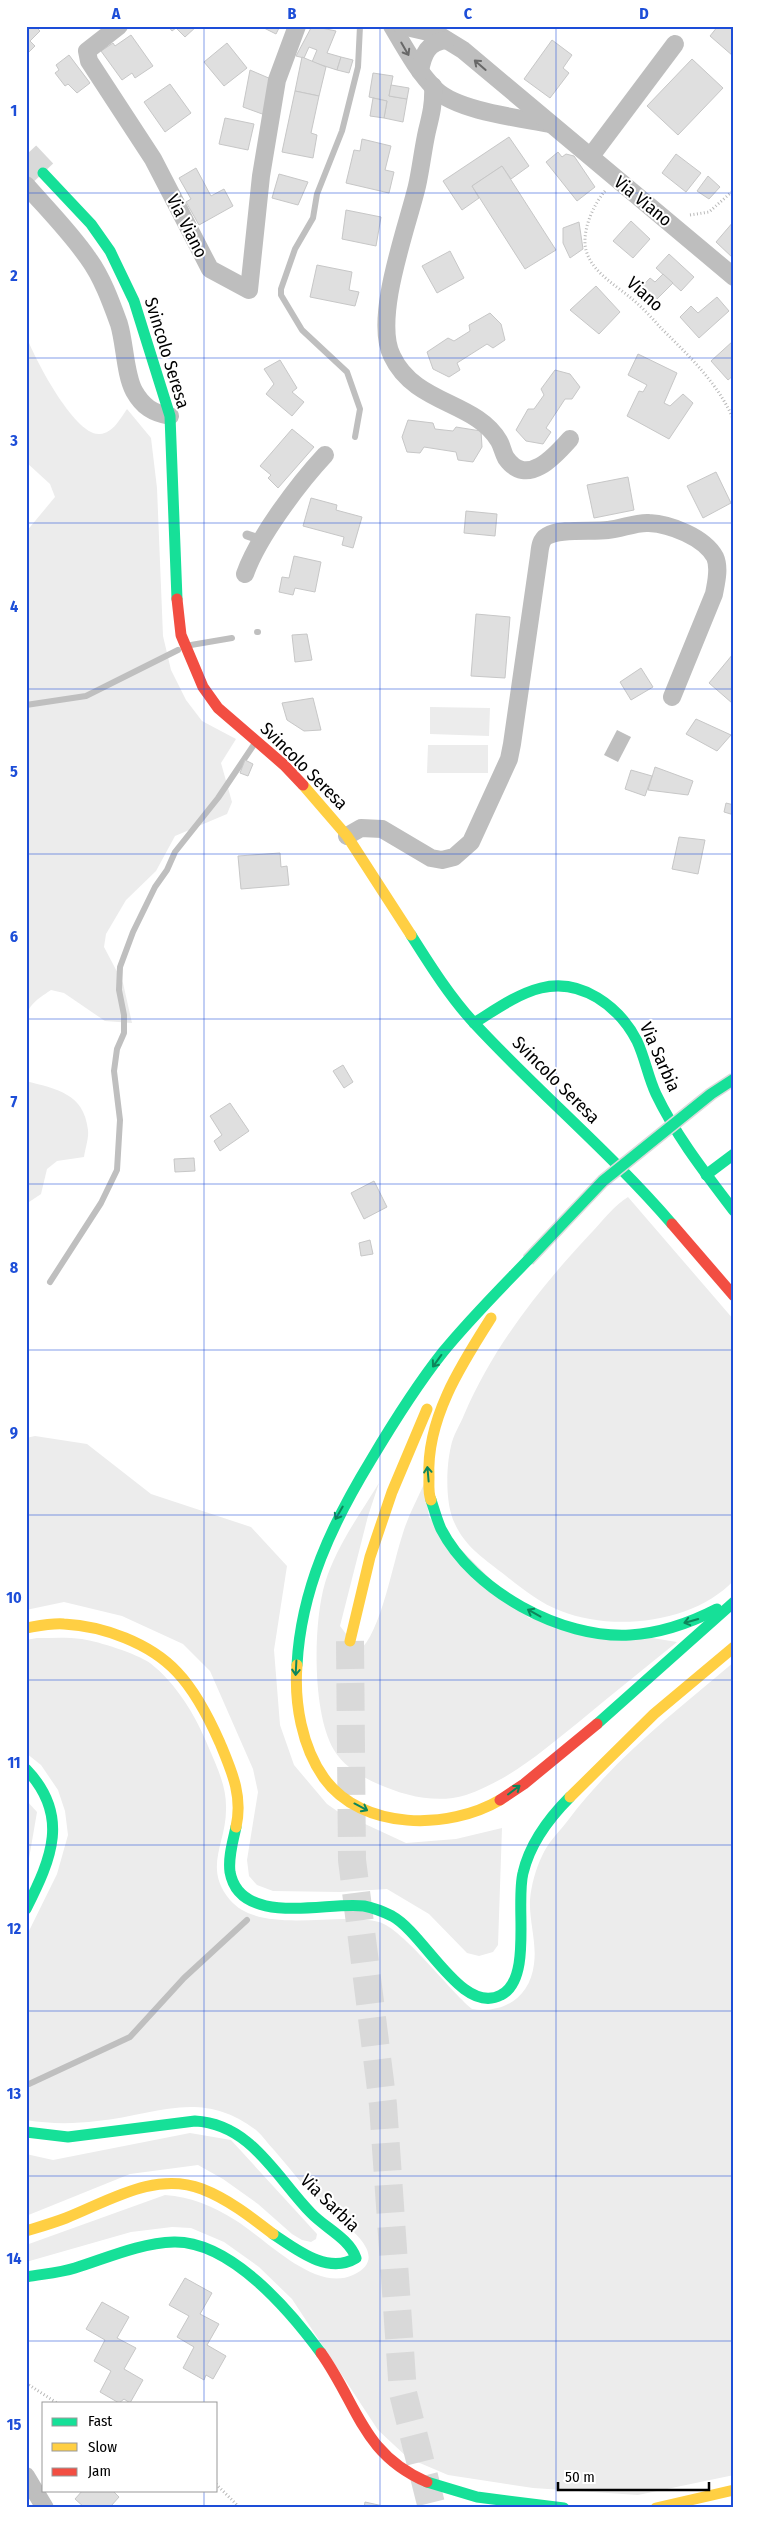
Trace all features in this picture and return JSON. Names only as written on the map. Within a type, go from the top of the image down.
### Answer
[{"type":"main road","name":"Svincolo Seresa","points":[[43,173],[91,224],[110,251],[134,301],[170,416],[176,529],[177,604],[181,635],[191,663],[203,687],[218,708],[284,765],[320,803],[347,836],[438,977],[474,1023],[645,1192],[734,1296]]},
{"type":"main road","name":"Via Sarbia","points":[[474,1023],[509,1002],[542,988],[574,987],[601,999],[619,1014],[633,1034],[656,1093],[706,1175],[734,1211]]},
{"type":"main road","points":[[734,1079],[710,1094],[602,1181],[451,1341],[391,1426],[333,1524],[314,1568],[301,1619],[296,1673],[301,1726],[308,1748],[329,1784],[341,1796],[368,1810],[394,1819],[429,1821],[483,1809],[503,1798],[642,1688],[734,1602]]},
{"type":"main road","points":[[706,1175],[734,1154]]},
{"type":"main road","points":[[528,1260],[461,1364],[438,1421],[427,1463],[430,1490],[437,1522],[456,1552],[496,1590],[543,1618],[586,1632],[614,1635],[662,1631],[700,1618],[734,1598]]},
{"type":"main road","points":[[350,1641],[370,1557],[392,1492],[428,1405],[460,1345],[528,1260]]},
{"type":"main road","points":[[26,1628],[66,1624],[97,1628],[143,1647],[165,1660],[187,1684],[200,1702],[234,1776],[240,1814],[230,1855],[230,1874],[232,1884],[246,1898],[271,1907],[364,1906],[385,1913],[413,1932],[463,1989],[480,1999],[492,1999],[502,1995],[512,1984],[517,1973],[522,1873],[537,1837],[562,1805],[639,1727],[734,1647]]},
{"type":"main road","points":[[26,1769],[35,1776],[46,1792],[54,1812],[53,1840],[46,1866],[26,1909]]},
{"type":"main road","name":"Via Sarbia","points":[[26,2132],[44,2138],[73,2139],[159,2125],[214,2123],[239,2135],[256,2150],[312,2213],[353,2249],[356,2258],[352,2262],[343,2264],[326,2263],[307,2257],[238,2207],[214,2194],[187,2183],[158,2183],[128,2192],[71,2216],[26,2231]]},
{"type":"main road","points":[[26,2277],[60,2272],[167,2242],[186,2242],[200,2246],[228,2260],[251,2276],[288,2314],[322,2354],[351,2410],[375,2446],[398,2467],[445,2489],[564,2508]]},
{"type":"main road","points":[[656,2508],[734,2490]]},
{"type":"street","name":"Via Viano","points":[[119,26],[87,52],[89,61],[153,159],[210,269],[249,290],[261,176],[277,80],[296,26]]},
{"type":"street","name":"Via Viano","points":[[392,26],[420,71],[437,91],[463,105],[553,125]]},
{"type":"street","name":"Via Viano","points":[[402,26],[437,34],[462,50],[591,156],[616,180],[661,214],[734,276]]},
{"type":"street","points":[[420,71],[424,54],[430,46],[437,41],[446,40]]},
{"type":"street","points":[[591,156],[675,44]]},
{"type":"street","points":[[486,111],[498,106],[502,100],[499,82]]},
{"type":"street","points":[[433,86],[434,102],[427,130],[418,184],[387,305],[386,330],[388,347],[392,357],[411,382],[426,393],[488,426],[500,442],[506,459],[517,467],[528,470],[549,462],[570,440]]},
{"type":"street","points":[[427,130],[453,109],[463,105]]},
{"type":"street","points":[[26,185],[88,258],[100,278],[119,324],[132,386],[138,397],[156,414],[170,416]]},
{"type":"street","points":[[245,574],[255,537],[326,455]]},
{"type":"street","points":[[347,836],[361,828],[382,829],[431,858],[442,860],[454,857],[471,842],[510,752],[541,541],[557,532],[609,530],[648,522],[690,535],[706,546],[716,558],[718,576],[714,594],[672,697]]},
{"type":"street","points":[[26,2476],[45,2508]]},
{"type":"path","name":"Viano","points":[[616,180],[602,194],[590,216],[585,244],[592,262],[605,278],[632,299],[661,328],[714,385],[726,402],[734,421]]},
{"type":"path","points":[[661,214],[683,216],[709,212],[734,190]]},
{"type":"path","points":[[26,2383],[55,2402]]},
{"type":"path","points":[[218,2486],[240,2508]]},
{"type":"shaded area","points":[[26,335],[37,360],[56,394],[79,423],[90,431],[100,434],[105,433],[116,425],[127,409],[151,438],[157,488],[163,636],[171,670],[186,700],[202,721],[236,739],[221,763],[232,802],[227,814],[175,836],[156,871],[126,900],[106,934],[104,947],[123,983],[132,1023],[105,1021],[64,993],[51,990],[35,1002],[29,1010],[27,1014],[28,1031],[26,1038],[26,532],[55,497],[50,484],[26,462]]},
{"type":"shaded area","points":[[430,707],[490,708],[489,736],[430,734]]},
{"type":"shaded area","points":[[617,730],[631,737],[618,762],[604,755]]},
{"type":"shaded area","points":[[428,745],[488,745],[488,773],[427,773]]},
{"type":"shaded area","points":[[26,1081],[58,1090],[75,1100],[85,1118],[88,1133],[84,1157],[57,1161],[47,1169],[41,1194],[26,1204]]},
{"type":"shaded area","points":[[628,1197],[734,1320],[734,1580],[718,1595],[698,1606],[652,1620],[628,1622],[604,1621],[561,1611],[545,1604],[523,1589],[481,1556],[464,1539],[455,1524],[449,1507],[447,1486],[448,1464],[453,1438],[476,1389],[505,1340],[538,1294],[574,1252],[610,1213]]},
{"type":"shaded area","points":[[35,1436],[87,1444],[151,1494],[251,1527],[287,1566],[274,1650],[280,1725],[294,1765],[327,1804],[337,1811],[406,1843],[456,1839],[502,1828],[498,1945],[493,1952],[479,1956],[467,1953],[429,1914],[387,1889],[340,1892],[273,1891],[257,1885],[249,1876],[247,1860],[258,1792],[253,1769],[210,1671],[183,1644],[122,1616],[64,1602],[26,1610],[26,1438]]},
{"type":"shaded area","points":[[379,1483],[368,1516],[340,1626],[359,1651],[367,1642],[374,1629],[386,1596],[405,1527],[424,1484],[429,1517],[529,1618],[677,1642],[540,1753],[482,1789],[455,1798],[433,1799],[399,1792],[366,1778],[342,1761],[334,1750],[327,1734],[318,1692],[318,1621],[325,1583],[335,1557]]},
{"type":"shaded area","points":[[37,1638],[82,1639],[127,1652],[150,1663],[177,1690],[198,1723],[221,1777],[225,1793],[226,1810],[217,1866],[222,1888],[230,1900],[244,1911],[261,1917],[280,1920],[362,1919],[379,1922],[389,1927],[413,1948],[472,2009],[483,2010],[504,2006],[513,2001],[527,1986],[535,1956],[530,1908],[531,1895],[538,1866],[551,1841],[587,1797],[626,1755],[734,1662],[734,2475],[638,2495],[533,2488],[448,2475],[408,2458],[378,2430],[292,2299],[259,2267],[224,2242],[191,2228],[172,2227],[131,2232],[26,2262],[26,2245],[165,2195],[193,2200],[218,2210],[247,2228],[291,2261],[323,2277],[338,2279],[353,2275],[364,2268],[368,2261],[368,2253],[358,2236],[310,2193],[259,2132],[236,2117],[216,2110],[197,2107],[159,2110],[79,2123],[26,2120],[26,1937],[57,1874],[68,1835],[65,1811],[58,1790],[41,1765],[26,1753],[26,1640]]},
{"type":"shaded area","points":[[26,1800],[37,1812],[26,1876]]},
{"type":"shaded area","points":[[190,2133],[231,2140],[317,2234],[316,2239],[311,2242],[302,2240],[292,2234],[258,2204],[223,2179],[198,2165],[130,2174],[26,2216],[26,2154],[53,2160]]},
{"type":"building","points":[[26,26],[35,26],[40,31],[30,41],[35,46],[26,55]]},
{"type":"building","points":[[168,26],[197,26],[185,37],[176,28],[172,31]]},
{"type":"building","points":[[260,26],[280,26],[276,34]]},
{"type":"building","points":[[312,26],[336,31],[327,53],[341,57],[337,70],[312,62],[317,50],[309,47],[304,58],[296,56]]},
{"type":"building","points":[[718,26],[734,26],[733,56],[710,36]]},
{"type":"building","points":[[131,35],[153,66],[135,78],[132,73],[122,80],[101,51],[113,43],[115,46]]},
{"type":"building","points":[[552,40],[572,55],[563,68],[569,73],[550,98],[524,79]]},
{"type":"building","points":[[227,43],[247,68],[224,86],[204,62]]},
{"type":"building","points":[[69,55],[90,83],[77,93],[68,84],[65,86],[55,73],[59,70],[56,65]]},
{"type":"building","points":[[302,57],[326,67],[319,96],[295,91]]},
{"type":"building","points":[[341,57],[353,60],[349,73],[337,70]]},
{"type":"building","points":[[692,59],[723,88],[678,135],[647,106]]},
{"type":"building","points":[[250,70],[271,79],[265,115],[243,107]]},
{"type":"building","points":[[373,73],[393,76],[389,96],[407,99],[403,122],[384,118],[387,101],[369,97]]},
{"type":"building","points":[[170,84],[191,113],[165,132],[144,102]]},
{"type":"building","points":[[391,85],[409,88],[407,99],[389,96]]},
{"type":"building","points":[[295,91],[319,96],[311,133],[317,135],[313,158],[282,152]]},
{"type":"building","points":[[373,98],[387,101],[384,118],[370,116]]},
{"type":"building","points":[[225,118],[254,124],[248,150],[219,144]]},
{"type":"building","points":[[509,137],[529,166],[511,179],[502,166],[472,186],[479,198],[462,210],[443,181]]},
{"type":"building","points":[[362,139],[391,146],[385,170],[394,172],[389,193],[346,183],[354,150],[360,151]]},
{"type":"building","points":[[558,152],[562,157],[566,154],[574,156],[595,187],[577,201],[546,162]]},
{"type":"building","points":[[676,154],[701,173],[686,192],[662,173]]},
{"type":"building","points":[[502,166],[556,250],[525,269],[472,186]]},
{"type":"building","points":[[196,168],[211,196],[224,189],[233,206],[199,225],[186,202],[191,199],[179,178]]},
{"type":"building","points":[[279,174],[308,182],[298,205],[272,198]]},
{"type":"building","points":[[708,176],[720,187],[709,199],[697,191]]},
{"type":"building","points":[[346,210],[381,217],[376,246],[342,239]]},
{"type":"building","points":[[631,221],[650,239],[633,258],[613,241]]},
{"type":"building","points":[[734,221],[734,259],[716,242]]},
{"type":"building","points":[[579,222],[583,249],[570,258],[563,243],[563,228]]},
{"type":"building","points":[[450,251],[464,278],[437,293],[422,266]]},
{"type":"building","points":[[669,254],[694,277],[681,291],[656,268]]},
{"type":"building","points":[[317,265],[352,272],[349,290],[359,292],[355,306],[310,297]]},
{"type":"building","points":[[663,274],[673,283],[651,305],[637,292],[650,278],[655,282]]},
{"type":"building","points":[[596,286],[620,312],[599,334],[570,310]]},
{"type":"building","points":[[717,297],[729,311],[699,338],[680,317],[691,306],[698,313]]},
{"type":"building","points":[[490,313],[501,324],[505,340],[493,348],[487,344],[457,363],[460,370],[449,377],[433,369],[427,352],[448,338],[454,341],[470,331],[469,325]]},
{"type":"building","points":[[733,341],[734,375],[728,380],[711,361]]},
{"type":"building","points":[[638,354],[677,373],[664,403],[670,406],[683,394],[693,403],[669,439],[627,416],[639,391],[643,392],[647,385],[628,375]]},
{"type":"building","points":[[280,360],[297,388],[292,392],[304,402],[292,416],[266,394],[274,384],[264,369]]},
{"type":"building","points":[[555,370],[570,374],[580,387],[572,399],[565,399],[546,428],[551,432],[543,444],[526,441],[516,430],[528,409],[534,409],[544,395],[541,389]]},
{"type":"building","points":[[408,420],[433,423],[435,429],[453,431],[456,427],[481,431],[482,447],[473,462],[458,460],[456,452],[424,447],[420,453],[407,452],[402,437]]},
{"type":"building","points":[[292,429],[314,447],[278,488],[268,478],[271,475],[260,466]]},
{"type":"building","points":[[716,472],[731,503],[703,518],[687,486]]},
{"type":"building","points":[[628,477],[634,510],[594,518],[587,485]]},
{"type":"building","points":[[311,498],[337,505],[336,510],[362,517],[353,548],[342,545],[344,537],[303,526]]},
{"type":"building","points":[[466,511],[497,514],[495,536],[464,533]]},
{"type":"building","points":[[294,556],[321,562],[315,592],[295,588],[293,595],[279,592],[282,577],[289,578]]},
{"type":"building","points":[[476,614],[510,617],[505,678],[471,676]]},
{"type":"building","points":[[307,634],[312,660],[295,662],[292,635]]},
{"type":"building","points":[[733,654],[734,701],[732,703],[709,683]]},
{"type":"building","points":[[641,668],[653,687],[631,700],[620,682]]},
{"type":"building","points":[[313,698],[321,730],[304,731],[287,720],[282,703]]},
{"type":"building","points":[[696,719],[731,735],[717,751],[686,734]]},
{"type":"building","points":[[245,760],[253,764],[248,776],[240,773]]},
{"type":"building","points":[[655,767],[693,781],[688,795],[648,790]]},
{"type":"building","points":[[631,770],[652,776],[645,796],[625,789]]},
{"type":"building","points":[[726,803],[734,805],[734,815],[724,812]]},
{"type":"building","points":[[679,837],[705,840],[698,874],[672,869]]},
{"type":"building","points":[[280,853],[281,867],[287,866],[289,885],[241,889],[238,856]]},
{"type":"building","points":[[343,1065],[353,1082],[344,1088],[333,1071]]},
{"type":"building","points":[[230,1103],[249,1131],[220,1151],[214,1141],[222,1135],[210,1116]]},
{"type":"building","points":[[194,1158],[195,1171],[175,1172],[174,1159]]},
{"type":"building","points":[[374,1181],[387,1207],[364,1219],[351,1193]]},
{"type":"building","points":[[370,1240],[373,1254],[361,1256],[359,1243]]},
{"type":"building","points":[[185,2278],[212,2293],[200,2314],[219,2324],[207,2345],[226,2356],[213,2379],[206,2375],[204,2380],[183,2368],[194,2347],[177,2337],[189,2316],[169,2305]]},
{"type":"building","points":[[102,2302],[129,2317],[117,2338],[136,2348],[124,2369],[143,2380],[131,2402],[124,2399],[117,2402],[100,2392],[111,2371],[94,2361],[105,2340],[86,2329]]},
{"type":"building","points":[[81,2492],[114,2492],[119,2497],[111,2506],[114,2508],[85,2508],[75,2499]]},
{"type":"building","points":[[365,2502],[392,2508],[364,2508]]},
{"type":"waterway","points":[[355,437],[360,409],[347,372],[302,330],[281,295],[281,289],[295,249],[313,218],[317,194],[342,131],[358,67],[360,26]]},
{"type":"waterway","points":[[191,645],[232,638]]},
{"type":"waterway","points":[[26,705],[86,696],[178,650]]},
{"type":"waterway","points":[[50,1282],[101,1203],[117,1170],[120,1120],[114,1071],[117,1049],[124,1033],[124,1015],[119,990],[120,967],[133,932],[175,852],[218,798],[253,746]]},
{"type":"waterway","points":[[29,2084],[130,2037],[184,1978],[247,1920]]},
{"type":"tunnel","points":[[26,155],[43,173]]},
{"type":"tunnel","points":[[350,1641],[352,1860],[383,2105],[403,2393],[432,2508]]},
{"type":"traffic: fast","points":[[43,173],[91,224],[110,251],[134,301],[170,416],[177,599]]},
{"type":"traffic: fast","points":[[411,935],[449,992],[475,1024],[624,1172],[672,1224]]},
{"type":"traffic: fast","points":[[474,1023],[523,994],[541,988],[556,986],[584,991],[609,1006],[629,1028],[637,1041],[653,1088],[673,1125],[734,1211]]},
{"type":"traffic: fast","points":[[528,1260],[603,1181],[711,1094],[734,1079]]},
{"type":"traffic: fast","points":[[706,1175],[734,1154]]},
{"type":"traffic: fast","points":[[297,1665],[300,1637],[312,1584],[332,1533],[357,1484],[396,1419],[433,1365],[453,1340],[528,1260]]},
{"type":"traffic: fast","points":[[431,1500],[441,1529],[455,1552],[474,1572],[497,1591],[522,1607],[548,1620],[576,1629],[603,1634],[630,1635],[675,1627],[717,1609]]},
{"type":"traffic: fast","points":[[597,1724],[734,1602]]},
{"type":"traffic: fast","points":[[26,1769],[40,1786],[48,1803],[52,1820],[49,1854],[26,1909]]},
{"type":"traffic: fast","points":[[236,1827],[230,1855],[230,1872],[237,1889],[250,1900],[267,1906],[287,1908],[364,1906],[392,1916],[405,1925],[458,1984],[472,1994],[486,1998],[501,1995],[511,1986],[517,1974],[521,1940],[521,1886],[526,1862],[541,1832],[570,1797]]},
{"type":"traffic: fast","points":[[26,2132],[68,2137],[195,2121],[215,2124],[247,2142],[261,2155],[311,2213],[348,2245],[356,2258],[345,2263],[324,2262],[302,2253],[273,2234]]},
{"type":"traffic: fast","points":[[26,2277],[69,2270],[149,2245],[174,2242],[195,2245],[217,2253],[257,2281],[293,2318],[321,2353]]},
{"type":"traffic: fast","points":[[427,2482],[477,2497],[564,2508]]},
{"type":"traffic: slow","points":[[303,785],[347,836],[411,935]]},
{"type":"traffic: slow","points":[[431,1500],[429,1495],[430,1455],[433,1434],[439,1414],[457,1374],[491,1318]]},
{"type":"traffic: slow","points":[[350,1641],[370,1557],[392,1492],[427,1409]]},
{"type":"traffic: slow","points":[[26,1628],[49,1624],[64,1624],[79,1625],[110,1632],[140,1645],[166,1662],[177,1672],[202,1706],[229,1764],[237,1794],[238,1816],[236,1827]]},
{"type":"traffic: slow","points":[[570,1797],[654,1714],[734,1647]]},
{"type":"traffic: slow","points":[[297,1665],[298,1709],[305,1739],[316,1766],[340,1795],[360,1808],[383,1816],[407,1820],[432,1820],[456,1817],[479,1810],[500,1800]]},
{"type":"traffic: slow","points":[[26,2231],[66,2218],[133,2190],[150,2186],[184,2184],[202,2189],[221,2198],[273,2234]]},
{"type":"traffic: slow","points":[[656,2508],[734,2490]]},
{"type":"traffic: jam","points":[[177,599],[181,635],[203,687],[218,708],[284,765],[303,785]]},
{"type":"traffic: jam","points":[[672,1224],[734,1296]]},
{"type":"traffic: jam","points":[[500,1800],[524,1784],[597,1724]]},
{"type":"traffic: jam","points":[[321,2353],[375,2443],[405,2471],[427,2482]]}]
